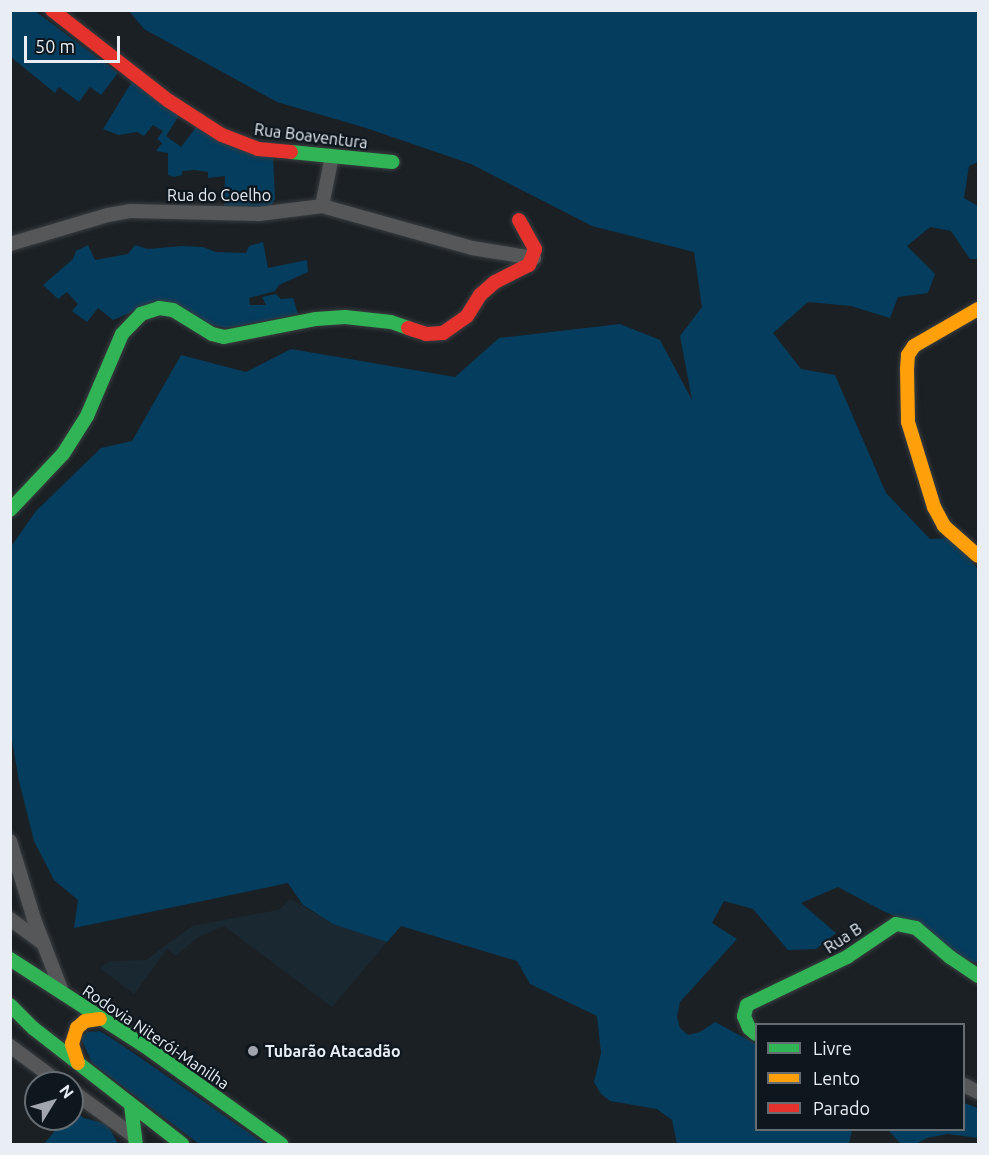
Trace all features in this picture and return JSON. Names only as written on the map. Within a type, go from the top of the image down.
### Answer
[{"type":"main road","name":"Rua Boaventura","points":[[52,10],[169,101],[222,135],[258,148],[393,162]]},
{"type":"main road","points":[[10,510],[63,454],[87,416],[122,334],[141,314],[159,308],[173,310],[212,334],[224,337],[316,319],[345,317],[391,322],[426,334],[443,333],[467,316],[480,295],[495,282],[529,265],[534,258],[535,249],[529,234],[519,220]]},
{"type":"main road","points":[[978,309],[914,346],[908,355],[907,369],[908,422],[934,507],[944,526],[978,556]]},
{"type":"main road","name":"Rua B","points":[[755,1033],[749,1028],[744,1016],[747,1005],[753,1000],[815,975],[847,957],[896,924],[916,928],[950,957],[978,976]]},
{"type":"main road","name":"Rodovia Niterói-Manilha","points":[[10,959],[62,995],[149,1049],[281,1144]]},
{"type":"main road","points":[[10,1005],[33,1028],[182,1144]]},
{"type":"main road","points":[[78,1063],[72,1044],[77,1028],[85,1020],[100,1019]]},
{"type":"main road","points":[[131,1105],[136,1141]]},
{"type":"street","points":[[322,206],[332,156]]},
{"type":"street","name":"Rua do Coelho","points":[[10,244],[108,215],[130,211],[259,214],[322,206],[472,248],[534,258]]},
{"type":"street","points":[[10,841],[34,919],[62,995]]},
{"type":"street","points":[[10,919],[45,944]]},
{"type":"street","points":[[10,1046],[44,1071]]},
{"type":"street","points":[[84,1100],[136,1141]]},
{"type":"shaded area","points":[[13,11],[35,11],[118,73],[101,95],[90,87],[79,102],[59,87],[55,93],[11,57],[10,14]]},
{"type":"shaded area","points":[[129,11],[978,11],[978,162],[969,166],[964,198],[978,206],[978,259],[970,259],[951,231],[930,227],[907,246],[935,274],[928,293],[898,297],[890,318],[851,306],[808,302],[773,333],[801,369],[835,375],[886,493],[930,539],[951,538],[978,569],[978,963],[964,959],[928,930],[883,911],[838,887],[801,903],[836,933],[816,949],[788,950],[753,909],[724,901],[712,923],[737,939],[680,1002],[677,1017],[680,1028],[688,1035],[700,1032],[715,1022],[755,1043],[755,1131],[852,1131],[849,1144],[677,1144],[672,1120],[657,1109],[610,1101],[601,1094],[594,1082],[601,1053],[597,1016],[530,984],[517,961],[401,926],[387,942],[333,924],[303,905],[288,883],[74,928],[78,900],[54,880],[34,841],[19,781],[10,729],[10,548],[36,511],[101,448],[132,441],[181,355],[246,372],[291,349],[455,377],[499,338],[620,324],[660,340],[692,400],[680,336],[702,307],[694,252],[592,226],[471,164],[366,128],[277,102],[144,29]]},
{"type":"shaded area","points":[[133,80],[180,114],[166,136],[181,147],[197,126],[273,156],[275,199],[270,208],[224,208],[225,176],[208,178],[208,172],[195,170],[182,171],[182,175],[174,177],[168,175],[168,153],[156,151],[162,143],[157,139],[163,131],[153,125],[144,136],[137,132],[119,135],[103,129]]},
{"type":"shaded area","points":[[263,242],[268,268],[307,260],[308,272],[279,285],[275,291],[249,298],[250,305],[266,305],[262,297],[276,294],[281,299],[293,298],[298,314],[227,328],[139,309],[113,320],[98,308],[87,322],[72,311],[78,304],[67,292],[58,299],[43,285],[73,259],[76,251],[88,245],[95,260],[128,254],[135,245],[148,249],[182,246],[203,247],[216,252],[246,253],[249,246]]},
{"type":"shaded area","points":[[291,899],[333,924],[387,942],[332,1007],[224,926],[197,938],[176,956],[167,949],[134,994],[100,968],[110,961],[146,960],[192,926],[278,910]]},
{"type":"shaded area","points":[[100,1031],[265,1144],[199,1144],[92,1063],[81,1038],[87,1032]]},
{"type":"shaded area","points":[[965,1103],[978,1108],[978,1138],[948,1134],[927,1138],[916,1144],[901,1144],[889,1131],[965,1131]]},
{"type":"shaded area","points":[[84,1118],[107,1124],[118,1144],[44,1144],[55,1131],[84,1131]]},
{"type":"traffic: fast","points":[[291,152],[393,162]]},
{"type":"traffic: fast","points":[[10,510],[63,454],[87,416],[122,334],[141,314],[159,308],[173,310],[212,334],[224,337],[316,319],[345,317],[391,322],[408,328]]},
{"type":"traffic: fast","points":[[755,1033],[749,1028],[744,1016],[747,1005],[847,957],[896,924],[916,928],[950,957],[978,976]]},
{"type":"traffic: fast","points":[[10,959],[149,1049],[281,1144]]},
{"type":"traffic: fast","points":[[10,1005],[33,1028],[182,1144]]},
{"type":"traffic: fast","points":[[131,1105],[136,1144]]},
{"type":"traffic: slow","points":[[978,309],[914,346],[908,355],[907,369],[908,422],[934,507],[944,526],[978,556]]},
{"type":"traffic: slow","points":[[78,1063],[72,1044],[77,1028],[85,1021],[100,1019]]},
{"type":"traffic: jam","points":[[52,10],[169,101],[222,135],[258,149],[291,152]]},
{"type":"traffic: jam","points":[[408,328],[426,334],[443,333],[467,316],[480,295],[495,282],[529,265],[535,249],[519,220]]},
{"type":"place","name":"Tubarão Atacadão","points":[[253,1051]]}]
